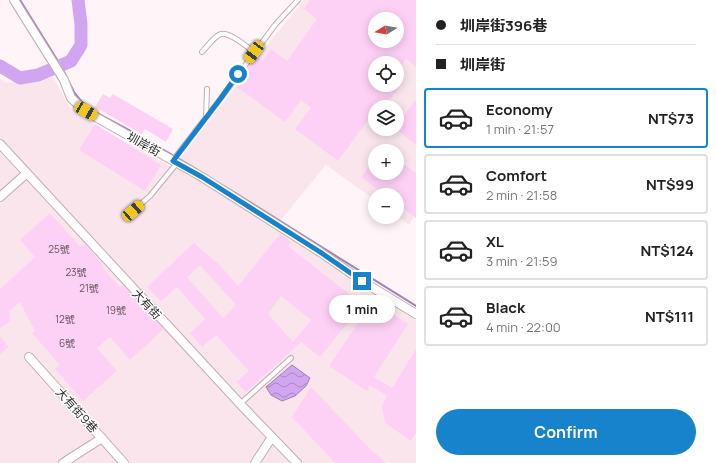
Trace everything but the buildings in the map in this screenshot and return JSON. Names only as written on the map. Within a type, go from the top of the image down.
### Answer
[{"type":"street","name":"圳岸街","points":[[14,0],[64,80],[71,98],[86,111],[202,177],[320,252],[362,281],[416,314]]},
{"type":"street","name":"大有街","points":[[0,144],[240,404],[297,463]]},
{"type":"street","points":[[0,197],[27,173]]},
{"type":"street","name":"大有街9巷","points":[[30,357],[124,463]]},
{"type":"street","points":[[255,463],[272,437]]},
{"type":"street","points":[[63,463],[102,438]]},
{"type":"lane","points":[[133,211],[150,196],[179,153],[254,52],[275,25],[298,0]]},
{"type":"lane","points":[[202,52],[212,40],[220,34],[228,34],[254,52]]},
{"type":"lane","points":[[206,118],[207,89]]},
{"type":"lane","points":[[240,404],[292,358]]},
{"type":"shaded area","points":[[304,0],[416,0],[416,213],[409,225],[404,221],[404,188],[368,188],[368,195],[326,165],[275,227],[416,321],[416,463],[0,463],[0,78],[6,83],[53,77],[73,113],[173,168]]},
{"type":"water","points":[[292,365],[310,378],[306,386],[295,396],[282,401],[271,395],[266,387]]},
{"type":"waterway","points":[[20,0],[66,76]]},
{"type":"waterway","points":[[0,66],[20,78],[38,75],[71,61],[81,45],[81,24],[78,0]]},
{"type":"waterway","points":[[68,80],[74,92],[91,110],[140,136],[198,170]]},
{"type":"waterway","points":[[224,186],[416,306]]},
{"type":"route","points":[[238,74],[173,161],[202,177],[320,252],[362,281]]}]
